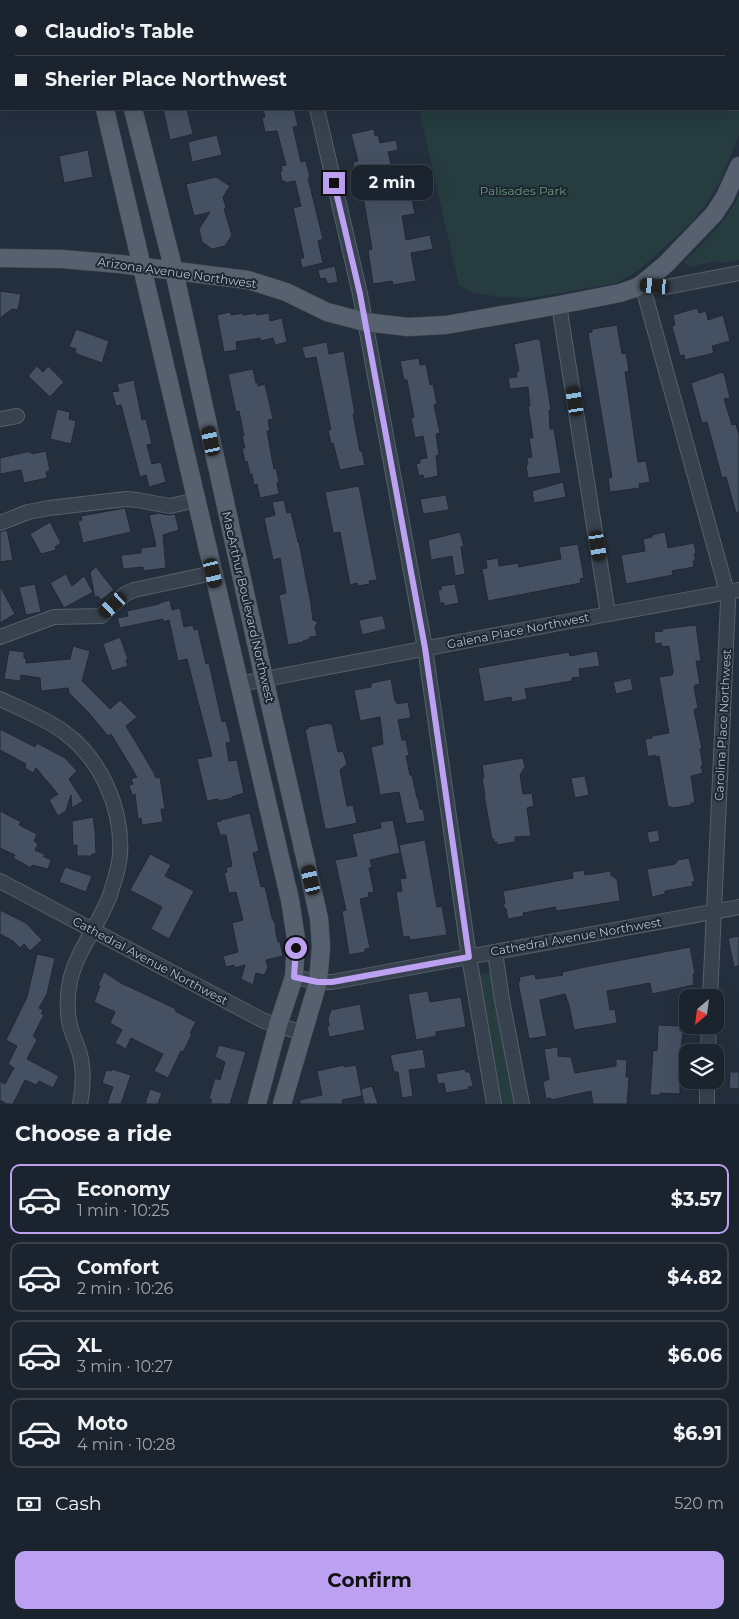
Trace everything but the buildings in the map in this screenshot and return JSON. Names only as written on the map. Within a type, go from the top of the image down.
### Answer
[{"type":"main road","points":[[105,110],[290,900],[296,939],[294,977],[278,1025],[257,1104]]},
{"type":"main road","name":"MacArthur Boulevard Northwest","points":[[133,110],[174,271],[264,679],[318,911],[322,947],[318,982],[282,1104]]},
{"type":"main road","name":"Arizona Avenue Northwest","points":[[0,258],[62,259],[120,264],[248,280],[286,292],[327,312],[365,322],[397,326],[440,326],[627,292],[642,284],[666,264],[714,214],[725,197],[739,166]]},
{"type":"street","points":[[317,110],[360,294],[425,648],[469,957],[494,1104]]},
{"type":"street","name":"Arizona Avenue Northwest","points":[[642,284],[666,287],[739,273]]},
{"type":"street","name":"Carolina Place Northwest","points":[[642,284],[733,591],[729,611],[710,989]]},
{"type":"street","points":[[559,305],[608,614]]},
{"type":"street","points":[[0,420],[17,416]]},
{"type":"street","points":[[0,523],[28,512],[57,506],[126,499],[170,506],[196,500]]},
{"type":"street","points":[[0,637],[54,618],[101,616],[125,594],[134,590],[213,573]]},
{"type":"street","name":"Galena Place Northwest","points":[[238,684],[733,591]]},
{"type":"street","points":[[0,699],[53,725],[71,738],[94,764],[110,794],[119,829],[120,855],[117,873],[110,895],[74,966],[69,989],[69,1020],[79,1051],[82,1068],[83,1086],[80,1104]]},
{"type":"street","name":"Cathedral Avenue Northwest","points":[[0,881],[252,1015],[264,1021],[303,1033]]},
{"type":"street","name":"Cathedral Avenue Northwest","points":[[294,977],[318,982],[332,982],[739,907]]},
{"type":"street","points":[[495,952],[502,1000],[522,1104]]},
{"type":"street","points":[[706,1104],[707,1089]]},
{"type":"green space","name":"Palisades Park","points":[[419,110],[739,110],[739,134],[720,182],[691,223],[639,270],[617,283],[532,298],[502,297],[474,293],[459,285]]},
{"type":"green space","points":[[739,195],[739,260],[722,263],[716,261],[689,267],[684,262],[721,223]]},
{"type":"green space","points":[[493,972],[517,1104],[499,1104],[476,975]]},
{"type":"route","points":[[296,948],[294,977],[318,982],[332,982],[469,957],[425,648],[360,294],[334,183]]}]
